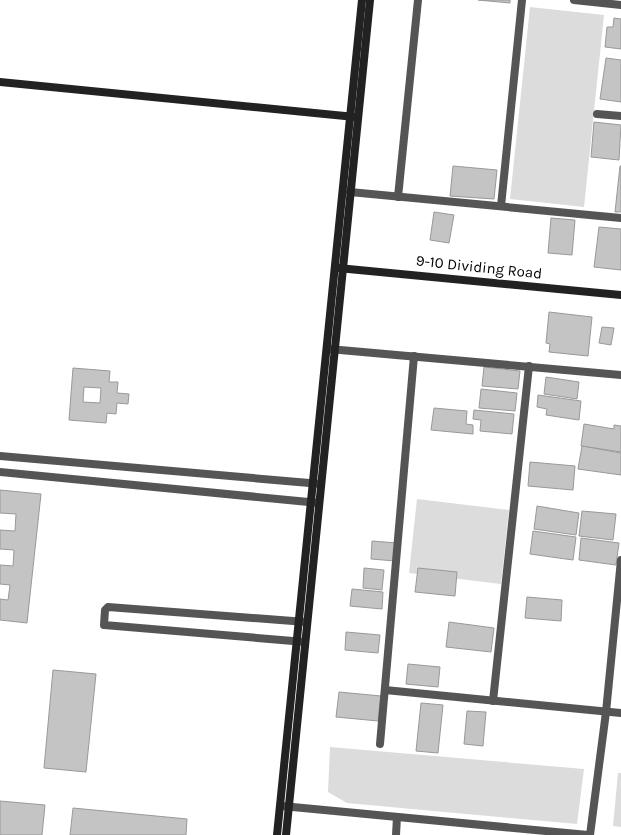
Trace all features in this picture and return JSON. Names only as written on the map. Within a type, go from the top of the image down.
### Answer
[{"type":"street","points":[[339,268],[350,192],[362,0]]},
{"type":"street","points":[[277,835],[284,806],[354,117],[370,0]]},
{"type":"street","points":[[398,197],[418,0]]},
{"type":"street","points":[[501,206],[522,0]]},
{"type":"street","points":[[574,0],[621,4]]},
{"type":"street","points":[[0,82],[354,117]]},
{"type":"street","points":[[597,114],[621,116]]},
{"type":"street","points":[[350,192],[621,218]]},
{"type":"street","name":"9-10 Dividing Road","points":[[339,268],[621,295]]},
{"type":"street","points":[[330,349],[621,374]]},
{"type":"street","points":[[380,744],[414,356]]},
{"type":"street","points":[[493,701],[529,366]]},
{"type":"street","points":[[0,456],[317,483]]},
{"type":"street","points":[[0,472],[315,503]]},
{"type":"street","points":[[284,806],[589,835],[606,712],[621,560]]},
{"type":"street","points":[[301,642],[104,625],[105,610],[108,607],[303,622]]},
{"type":"street","points":[[385,690],[621,714]]},
{"type":"street","points":[[284,806],[286,835]]},
{"type":"street","points":[[396,835],[398,817]]},
{"type":"shaded area","points":[[530,7],[604,15],[584,207],[510,199]]},
{"type":"shaded area","points":[[417,499],[509,510],[501,584],[409,573]]},
{"type":"shaded area","points":[[330,747],[584,769],[577,824],[347,803],[328,792]]},
{"type":"shaded area","points":[[618,773],[621,773],[621,827],[613,826]]},
{"type":"building","points":[[478,0],[510,0],[510,3]]},
{"type":"building","points":[[614,18],[621,19],[621,49],[605,47],[607,27],[613,27]]},
{"type":"building","points":[[606,58],[621,60],[621,102],[600,99]]},
{"type":"building","points":[[594,122],[621,125],[619,160],[591,157]]},
{"type":"building","points":[[453,166],[497,170],[494,199],[450,196]]},
{"type":"building","points":[[620,166],[621,212],[615,212]]},
{"type":"building","points":[[434,212],[454,215],[449,243],[430,240]]},
{"type":"building","points":[[551,218],[575,220],[572,255],[548,253]]},
{"type":"building","points":[[599,227],[621,229],[621,270],[594,267]]},
{"type":"building","points":[[549,312],[592,317],[588,356],[549,352],[550,344],[546,343]]},
{"type":"building","points":[[602,327],[614,328],[611,345],[599,343]]},
{"type":"building","points":[[484,367],[520,371],[518,389],[482,386]]},
{"type":"building","points":[[73,368],[110,371],[109,382],[118,382],[117,393],[129,394],[128,404],[117,403],[116,414],[107,413],[106,423],[69,420]],"holes":[[[84,387],[101,388],[100,403],[83,402]]]},
{"type":"building","points":[[546,377],[579,382],[577,399],[544,394]]},
{"type":"building","points":[[481,389],[517,393],[515,411],[479,408]]},
{"type":"building","points":[[538,395],[581,401],[579,420],[546,415],[547,409],[537,407]]},
{"type":"building","points":[[434,408],[467,411],[466,424],[473,425],[473,434],[431,430]]},
{"type":"building","points":[[474,410],[514,414],[512,434],[480,431],[481,420],[473,419]]},
{"type":"building","points":[[584,424],[614,429],[614,425],[621,426],[621,452],[581,446]]},
{"type":"building","points":[[582,446],[621,453],[621,475],[578,469]]},
{"type":"building","points":[[530,462],[575,466],[573,490],[528,486]]},
{"type":"building","points":[[0,490],[41,494],[27,623],[0,620],[0,599],[8,600],[10,585],[0,584],[0,565],[13,566],[14,550],[0,549],[0,530],[15,531],[16,514],[0,513]]},
{"type":"building","points":[[537,506],[579,513],[576,535],[534,529]]},
{"type":"building","points":[[582,511],[616,514],[613,540],[579,536]]},
{"type":"building","points":[[533,531],[576,537],[573,560],[530,554]]},
{"type":"building","points":[[581,538],[619,543],[616,565],[579,560]]},
{"type":"building","points":[[372,541],[397,543],[395,561],[371,559]]},
{"type":"building","points":[[364,568],[384,570],[382,590],[363,588]]},
{"type":"building","points":[[418,568],[457,572],[455,596],[415,592]]},
{"type":"building","points":[[352,589],[383,592],[382,609],[350,606]]},
{"type":"building","points":[[527,597],[562,600],[561,621],[525,618]]},
{"type":"building","points":[[449,622],[494,628],[491,652],[446,647]]},
{"type":"building","points":[[346,632],[380,635],[378,653],[345,650]]},
{"type":"building","points":[[408,664],[440,667],[438,687],[406,684]]},
{"type":"building","points":[[53,670],[96,674],[86,772],[44,768]]},
{"type":"building","points":[[339,692],[381,696],[378,721],[336,717]]},
{"type":"building","points":[[421,703],[443,705],[438,753],[416,751]]},
{"type":"building","points":[[467,711],[486,712],[483,746],[464,744]]},
{"type":"building","points":[[0,801],[45,805],[42,835],[0,835]]},
{"type":"building","points":[[73,808],[187,819],[186,835],[70,835]]}]
